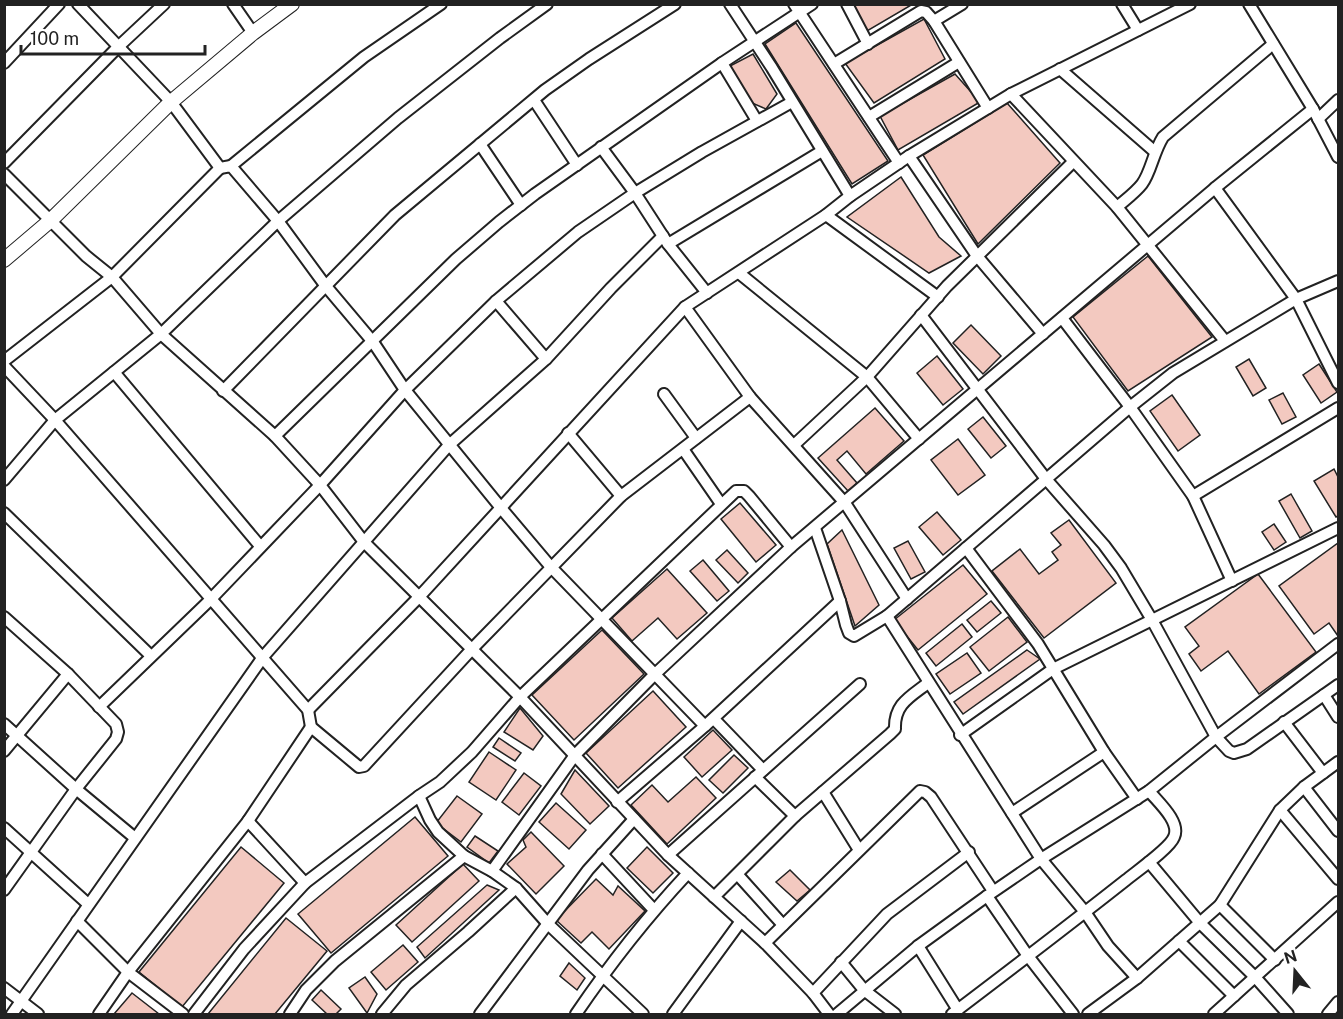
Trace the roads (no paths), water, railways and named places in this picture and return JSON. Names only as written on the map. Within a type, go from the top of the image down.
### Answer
[{"type":"street","points":[[4,63],[59,4]]},
{"type":"street","points":[[78,4],[171,102],[226,167],[278,221],[325,285],[373,342],[405,390],[449,446],[550,566],[654,675],[709,722],[795,816]]},
{"type":"street","points":[[4,163],[118,47],[164,4]]},
{"type":"street","points":[[233,4],[253,33]]},
{"type":"street","points":[[4,260],[51,220],[171,102],[253,33],[292,4]]},
{"type":"street","points":[[4,361],[112,277],[226,167],[364,57],[441,4]]},
{"type":"street","points":[[5,479],[55,420],[161,334],[278,221],[398,118],[547,4]]},
{"type":"street","points":[[223,391],[395,215],[534,99],[589,59],[675,4]]},
{"type":"street","points":[[730,4],[850,196]]},
{"type":"street","points":[[275,436],[456,259],[521,205],[601,147],[755,42],[796,8],[812,4]]},
{"type":"street","points":[[847,4],[868,44]]},
{"type":"street","points":[[934,21],[962,4]]},
{"type":"street","points":[[1122,4],[1138,30]]},
{"type":"street","points":[[308,710],[419,597],[685,307],[826,215],[909,156],[1011,94],[1190,4]]},
{"type":"street","points":[[1249,4],[1316,114],[1338,157]]},
{"type":"street","points":[[796,8],[899,163]]},
{"type":"street","points":[[834,64],[921,11],[926,12],[934,21],[988,108]]},
{"type":"street","points":[[1117,207],[1142,184],[1154,151],[1163,137],[1273,44]]},
{"type":"street","points":[[869,117],[959,62]]},
{"type":"street","points":[[722,63],[757,122]]},
{"type":"street","points":[[1060,69],[1154,151]]},
{"type":"street","points":[[1011,94],[1117,207],[1225,341]]},
{"type":"street","points":[[534,99],[577,165]]},
{"type":"street","points":[[492,871],[575,755],[654,675],[791,547],[1215,188],[1338,100]]},
{"type":"street","points":[[99,707],[210,600],[320,485],[405,390],[496,301],[578,232],[635,193],[792,102]]},
{"type":"street","points":[[480,144],[521,205]]},
{"type":"street","points":[[601,147],[635,193],[665,240],[707,293]]},
{"type":"street","points":[[12,1014],[263,657],[449,446],[546,359],[611,288],[665,240],[822,151]]},
{"type":"street","points":[[909,156],[977,256],[1042,334]]},
{"type":"street","points":[[794,445],[867,377],[977,256],[1073,162]]},
{"type":"street","points":[[4,174],[86,256],[112,277],[161,334],[275,436],[320,485],[364,542],[520,696],[668,855],[765,943],[813,993],[829,1014]]},
{"type":"street","points":[[1215,188],[1296,299],[1338,383]]},
{"type":"street","points":[[826,215],[938,297]]},
{"type":"street","points":[[739,273],[867,377],[919,439]]},
{"type":"street","points":[[815,528],[846,625],[851,636],[854,636],[887,616],[1130,407],[1173,373],[1296,299],[1338,281]]},
{"type":"street","points":[[496,301],[546,359]]},
{"type":"street","points":[[685,307],[750,397],[845,503],[907,599]]},
{"type":"street","points":[[921,315],[1046,479],[1104,545],[1121,568],[1216,737],[1229,751],[1238,752],[1247,749],[1338,685]]},
{"type":"street","points":[[1062,318],[1130,407],[1193,496],[1232,580]]},
{"type":"street","points":[[4,366],[55,420],[210,600],[263,657],[308,710],[311,727],[359,767],[364,766],[550,566],[621,496],[750,397]]},
{"type":"street","points":[[114,372],[260,546]]},
{"type":"street","points":[[664,394],[696,438]]},
{"type":"street","points":[[1193,496],[1338,408]]},
{"type":"street","points":[[568,433],[621,496]]},
{"type":"street","points":[[683,448],[721,504]]},
{"type":"street","points":[[194,1014],[244,949],[305,883],[440,782],[472,752],[520,696],[736,491],[744,491],[791,547]]},
{"type":"street","points":[[4,513],[151,656]]},
{"type":"street","points":[[960,735],[1053,669],[1338,528]]},
{"type":"street","points":[[966,548],[1038,644],[1104,752],[1137,799]]},
{"type":"street","points":[[617,802],[709,722],[840,601]]},
{"type":"street","points":[[887,616],[960,735],[1041,859],[1085,912],[1108,946],[1137,978]]},
{"type":"street","points":[[4,617],[68,674],[116,724],[118,732],[116,739],[76,789],[4,890]]},
{"type":"street","points":[[837,1014],[918,946],[990,893],[1149,791],[1338,645]]},
{"type":"street","points":[[4,752],[68,674]]},
{"type":"street","points":[[714,897],[795,816],[895,729],[895,716],[898,709],[928,683]]},
{"type":"street","points":[[668,855],[860,684]]},
{"type":"street","points":[[1324,695],[1338,717]]},
{"type":"street","points":[[1284,723],[1323,772]]},
{"type":"street","points":[[4,724],[135,838]]},
{"type":"street","points":[[99,1014],[128,972],[248,821],[311,727]]},
{"type":"street","points":[[1012,813],[1104,752]]},
{"type":"street","points":[[1088,1014],[1137,978],[1220,905],[1280,810],[1304,787],[1338,762]]},
{"type":"street","points":[[1304,787],[1338,831]]},
{"type":"street","points":[[765,943],[920,791],[925,792],[931,797],[969,852],[990,893],[1028,956],[1073,1014]]},
{"type":"street","points":[[918,946],[955,1012],[1149,862],[1174,839],[1176,830],[1173,822],[1149,791]]},
{"type":"street","points":[[823,792],[859,850]]},
{"type":"street","points":[[419,796],[438,832],[464,856],[492,871],[516,888],[548,924],[643,1014]]},
{"type":"street","points":[[1280,810],[1338,879]]},
{"type":"street","points":[[480,1014],[588,870],[634,819]]},
{"type":"street","points":[[248,821],[305,883]]},
{"type":"street","points":[[4,828],[88,904]]},
{"type":"street","points":[[813,993],[887,914],[969,852]]},
{"type":"street","points":[[602,854],[654,910]]},
{"type":"street","points":[[290,1014],[306,990],[335,960],[464,856]]},
{"type":"street","points":[[1149,862],[1200,922],[1288,1014]]},
{"type":"street","points":[[576,1014],[602,976],[654,910],[688,873]]},
{"type":"street","points":[[738,875],[783,925]]},
{"type":"street","points":[[382,1014],[406,985],[516,888]]},
{"type":"street","points":[[1214,1014],[1338,902]]},
{"type":"street","points":[[1220,905],[1275,960]]},
{"type":"street","points":[[77,921],[128,972],[183,1014]]},
{"type":"street","points":[[673,1014],[741,921]]},
{"type":"street","points":[[1179,941],[1234,996]]},
{"type":"street","points":[[841,962],[864,990],[895,1014]]},
{"type":"street","points":[[4,988],[38,1014]]},
{"type":"street","points":[[1328,1014],[1338,1002]]}]
